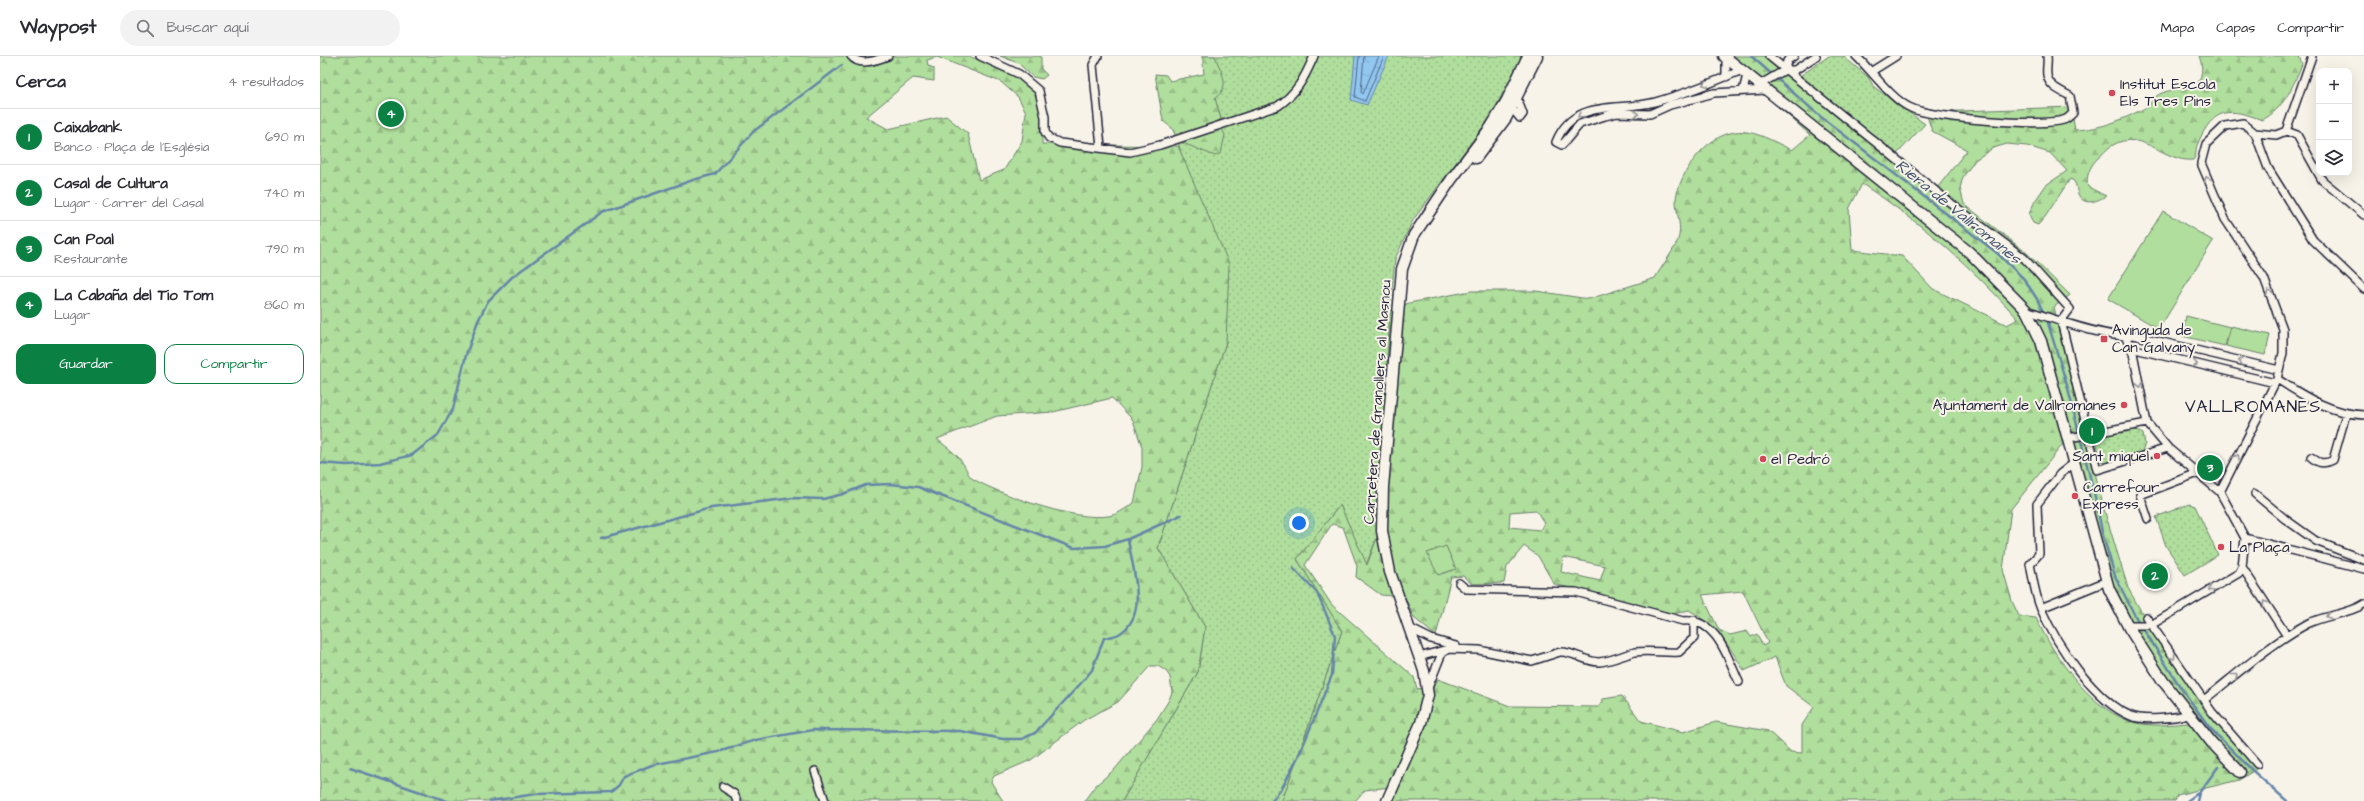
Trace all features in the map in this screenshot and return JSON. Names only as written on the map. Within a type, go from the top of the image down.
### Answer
[{"type":"main road","name":"Carretera de Granollers al Masnou","points":[[1428,212],[1463,174],[1503,124],[1528,56]]},
{"type":"main road","name":"Carretera de Granollers al Masnou","points":[[1387,801],[1421,723],[1428,702],[1428,688],[1419,657],[1385,554],[1382,524],[1383,487],[1402,270],[1408,245],[1428,212],[1491,127],[1512,102],[1537,56]]},
{"type":"main road","points":[[1725,57],[1969,252],[2026,310],[2041,341],[2107,580],[2128,625],[2163,681],[2212,743],[2240,772]]},
{"type":"street","points":[[851,56],[855,60],[862,62],[888,56]]},
{"type":"street","points":[[980,56],[1018,74],[1039,91],[1045,117],[1045,132],[1049,138],[1060,143],[1130,152],[1160,145],[1221,124],[1249,117],[1278,106],[1291,97],[1302,84],[1314,56]]},
{"type":"street","points":[[1098,56],[1093,65],[1101,148]]},
{"type":"street","points":[[1769,56],[1948,201],[2024,258],[2070,309],[2061,321]]},
{"type":"street","points":[[1785,70],[1787,61],[1794,56]]},
{"type":"street","points":[[1743,91],[1744,72],[1654,102],[1596,109],[1566,125],[1556,142],[1562,145],[1580,124],[1598,117],[1617,113],[1650,114],[1701,95],[1743,91],[1762,87],[1785,70],[1795,70],[1816,56]]},
{"type":"street","points":[[1856,56],[1872,71],[1876,79],[1910,108],[1932,115],[1970,120],[2048,123],[2066,119],[2073,113],[2073,104],[2070,96],[2058,90],[2051,84],[2047,76],[2047,56]]},
{"type":"street","points":[[1872,71],[1896,56]]},
{"type":"street","points":[[2286,131],[2312,56]]},
{"type":"street","points":[[1725,57],[1726,77]]},
{"type":"street","points":[[1512,102],[1520,118]]},
{"type":"street","points":[[1512,102],[1523,114],[1520,118]]},
{"type":"street","points":[[1503,124],[1509,119],[1520,118]]},
{"type":"street","points":[[2220,492],[2276,381],[2283,353],[2283,329],[2264,278],[2225,219],[2200,164],[2206,144],[2225,126],[2243,123],[2255,133],[2268,168],[2313,240],[2364,289]]},
{"type":"street","points":[[2255,133],[2276,135],[2286,131],[2297,136],[2322,180],[2364,215]]},
{"type":"street","points":[[2026,310],[2126,338],[2134,335],[2279,370]]},
{"type":"street","points":[[2061,321],[2097,470],[2168,448]]},
{"type":"street","points":[[2126,338],[2131,348],[2147,423],[2155,435],[2168,448],[2220,492],[2245,538],[2242,568],[2239,573],[2151,625],[2128,625]]},
{"type":"street","points":[[2131,348],[2276,381],[2307,398],[2346,414],[2364,415]]},
{"type":"street","points":[[2311,457],[2316,462],[2324,463],[2333,460],[2346,414]]},
{"type":"street","points":[[2069,438],[2147,423]]},
{"type":"street","points":[[2074,462],[2060,474],[2037,504],[2039,554],[2030,564],[2041,608],[2067,654],[2087,682],[2110,704],[2133,717],[2176,718],[2188,714]]},
{"type":"street","points":[[2148,519],[2140,495],[2198,473]]},
{"type":"street","points":[[2255,494],[2285,519],[2316,541],[2364,560]]},
{"type":"street","points":[[2245,538],[2364,569]]},
{"type":"street","points":[[2242,568],[2287,636]]},
{"type":"street","points":[[2041,608],[2107,580]]},
{"type":"street","points":[[1459,583],[1466,589],[1576,592],[1683,621],[1694,620],[1706,626],[1720,640],[1739,682]]},
{"type":"street","points":[[2204,700],[2287,636],[2308,623],[2332,614],[2358,608],[2364,604]]},
{"type":"street","points":[[2146,617],[2204,700],[2257,764]]},
{"type":"street","points":[[1409,628],[1462,648],[1532,661],[1565,651],[1580,659],[1598,662],[1614,660],[1636,652],[1679,652],[1694,638],[1694,620]]},
{"type":"street","points":[[1427,636],[1432,644],[1431,654]]},
{"type":"street","points":[[1419,657],[1448,649],[1462,648]]},
{"type":"street","points":[[1428,688],[1442,653],[1448,649]]},
{"type":"street","points":[[815,770],[825,801]]},
{"type":"street","points":[[723,787],[734,794],[736,801]]},
{"type":"green space","points":[[320,56],[969,56],[1014,75],[1030,87],[1035,93],[1040,105],[1042,118],[1042,144],[1178,146],[1229,264],[1226,342],[1158,548],[1205,627],[1198,672],[1122,801],[1084,801],[1095,786],[1115,769],[1157,719],[1169,700],[1172,692],[1170,677],[1166,671],[1158,666],[1150,666],[1118,702],[1084,720],[1031,760],[994,776],[991,782],[1003,801],[320,801]],"holes":[[[937,57],[1001,82],[1018,97],[1026,112],[1022,141],[1004,170],[979,180],[968,134],[946,116],[888,129],[866,117],[913,78],[934,81],[934,68],[928,66],[927,60]],[[1112,398],[1133,420],[1142,447],[1142,467],[1134,503],[1116,514],[1102,517],[1085,516],[1065,512],[1044,507],[986,486],[971,478],[960,459],[937,439],[997,416],[1053,412]]]},
{"type":"green space","points":[[1000,56],[1041,56],[1041,69],[1047,75],[1042,79],[1033,77],[1018,63]]},
{"type":"green space","points":[[1202,56],[1522,56],[1491,116],[1413,220],[1395,259],[1390,310],[1379,532],[1366,565],[1340,505],[1297,559],[1342,631],[1282,801],[1122,801],[1198,672],[1205,627],[1158,548],[1226,342],[1178,141],[1221,119]]},
{"type":"green space","points":[[1202,56],[1215,56],[1224,79],[1223,89],[1215,98],[1221,119],[1218,121],[1225,135],[1221,153],[1215,156],[1178,141],[1172,128],[1163,121],[1155,74],[1166,75],[1170,81],[1204,74]]},
{"type":"green space","points":[[1722,56],[1764,56],[1934,192],[1967,150],[1932,131],[1925,110],[1934,112],[2071,107],[2075,130],[2095,128],[2131,115],[2149,106],[2152,100],[2162,93],[2195,88],[2202,73],[2199,56],[2299,56],[2302,64],[2287,96],[2269,116],[2262,120],[2240,113],[2231,112],[2216,117],[2204,131],[2197,145],[2193,160],[2183,160],[2173,157],[2144,143],[2134,141],[2124,141],[2113,145],[2094,162],[2087,180],[2088,187],[2106,196],[2099,200],[2087,202],[2078,194],[2076,184],[2070,179],[2038,225],[2033,223],[2029,214],[2035,201],[2046,185],[2067,171],[2050,153],[2027,146],[2007,144],[1993,148],[1975,160],[1963,177],[1960,188],[1964,204],[2027,253],[2070,295],[2054,307],[2104,509],[2128,588],[2159,643],[2221,727],[2258,768],[2239,780],[2177,795],[2175,801],[1392,801],[1399,786],[1365,790],[1355,801],[1282,801],[1342,631],[1297,559],[1340,505],[1367,565],[1379,532],[1390,310],[1409,303],[1471,291],[1536,291],[1589,299],[1655,278],[1678,241],[1680,231],[1676,198],[1680,183],[1691,163],[1706,146],[1725,135],[1735,132],[1742,132],[1765,137],[1792,150],[1810,135]],"holes":[[[1862,184],[1905,214],[1945,246],[1983,281],[2018,319],[2007,325],[1933,289],[1902,256],[1852,250],[1849,209]],[[2063,444],[2069,454],[2127,633],[2189,723],[2163,725],[2137,723],[2121,717],[2105,708],[2090,696],[2064,666],[2036,618],[2019,616],[2012,601],[2003,570],[2011,509]],[[1536,510],[1544,523],[1540,530],[1509,527],[1510,512]],[[1332,524],[1343,527],[1357,566],[1356,577],[1381,595],[1405,597],[1414,618],[1436,636],[1451,577],[1463,576],[1472,584],[1504,583],[1507,567],[1524,546],[1538,556],[1554,584],[1674,614],[1689,610],[1707,622],[1714,629],[1733,653],[1744,671],[1775,657],[1786,686],[1814,707],[1802,725],[1802,753],[1791,752],[1768,731],[1716,722],[1683,732],[1641,721],[1622,696],[1603,699],[1599,707],[1510,706],[1438,679],[1434,686],[1417,689],[1414,677],[1332,605],[1305,565]],[[1563,557],[1605,566],[1600,581],[1561,572]],[[1743,591],[1768,643],[1763,646],[1757,634],[1751,637],[1747,631],[1730,635],[1719,630],[1702,595]]]},
{"type":"green space","points":[[1829,56],[1843,56],[1868,77],[1874,87],[1925,124],[1897,154],[1800,76]]},
{"type":"green space","points":[[2163,211],[2213,241],[2159,329],[2108,299]]},
{"type":"green space","points":[[2186,316],[2230,327],[2225,346],[2182,336]]},
{"type":"green space","points":[[2231,326],[2270,335],[2265,355],[2226,346]]},
{"type":"green space","points":[[2133,429],[2143,434],[2145,444],[2141,453],[2106,464],[2101,461],[2096,441],[2099,436]]},
{"type":"green space","points":[[2189,504],[2195,506],[2218,555],[2185,575],[2166,546],[2156,517]]},
{"type":"green space","points":[[1446,546],[1456,569],[1438,575],[1427,553]]},
{"type":"water","points":[[1355,56],[1389,56],[1367,105],[1351,100]]},
{"type":"waterway","name":"Riera de Vallromanes","points":[[1751,56],[1821,117],[1997,253],[2024,279],[2037,299],[2047,320],[2067,385],[2096,501],[2102,532],[2115,576],[2135,616],[2181,688],[2210,728],[2253,771],[2287,801]]},
{"type":"waterway","points":[[320,463],[347,465],[380,463],[412,455],[438,435],[453,409],[466,355],[478,321],[488,301],[512,277],[602,212],[693,180],[715,174],[754,131],[842,65]]},
{"type":"waterway","points":[[601,538],[711,508],[793,498],[823,499],[843,494],[866,485],[891,484],[918,487],[1074,548],[1105,546],[1128,539],[1181,515]]},
{"type":"waterway","points":[[490,801],[536,794],[611,792],[619,785],[624,776],[652,765],[718,752],[756,740],[813,730],[960,731],[1003,739],[1022,739],[1035,733],[1092,670],[1104,638],[1119,634],[1128,626],[1134,616],[1137,603],[1137,590],[1128,539]]},
{"type":"waterway","points":[[1272,801],[1282,788],[1300,753],[1332,675],[1335,636],[1317,593],[1293,568]]},
{"type":"waterway","points":[[2197,801],[2199,793],[2218,767]]},
{"type":"waterway","points":[[350,768],[447,801]]},
{"type":"waterway","points":[[2187,801],[2198,793]]},
{"type":"place","name":"Institut Escola Els Tres Pins","points":[[2112,93]]},
{"type":"place","name":"La Cabaña del Tio Tom","points":[[391,114]]},
{"type":"place","name":"Avinguda de Can Galvany","points":[[2104,339]]},
{"type":"place","name":"Ajuntament de Vallromanes","points":[[2124,405]]},
{"type":"place","name":"Caixabank","points":[[2092,431]]},
{"type":"place","name":"Sant miquel","points":[[2157,456]]},
{"type":"place","name":"el Pedró","points":[[1763,459]]},
{"type":"place","name":"Can Poal","points":[[2210,468]]},
{"type":"place","name":"Carrefour Express","points":[[2075,496]]},
{"type":"place","name":"La Plaça","points":[[2221,547]]},
{"type":"place","name":"Casal de Cultura","points":[[2155,576]]},
{"type":"district","name":"VALLROMANES","points":[[2253,406]]}]
